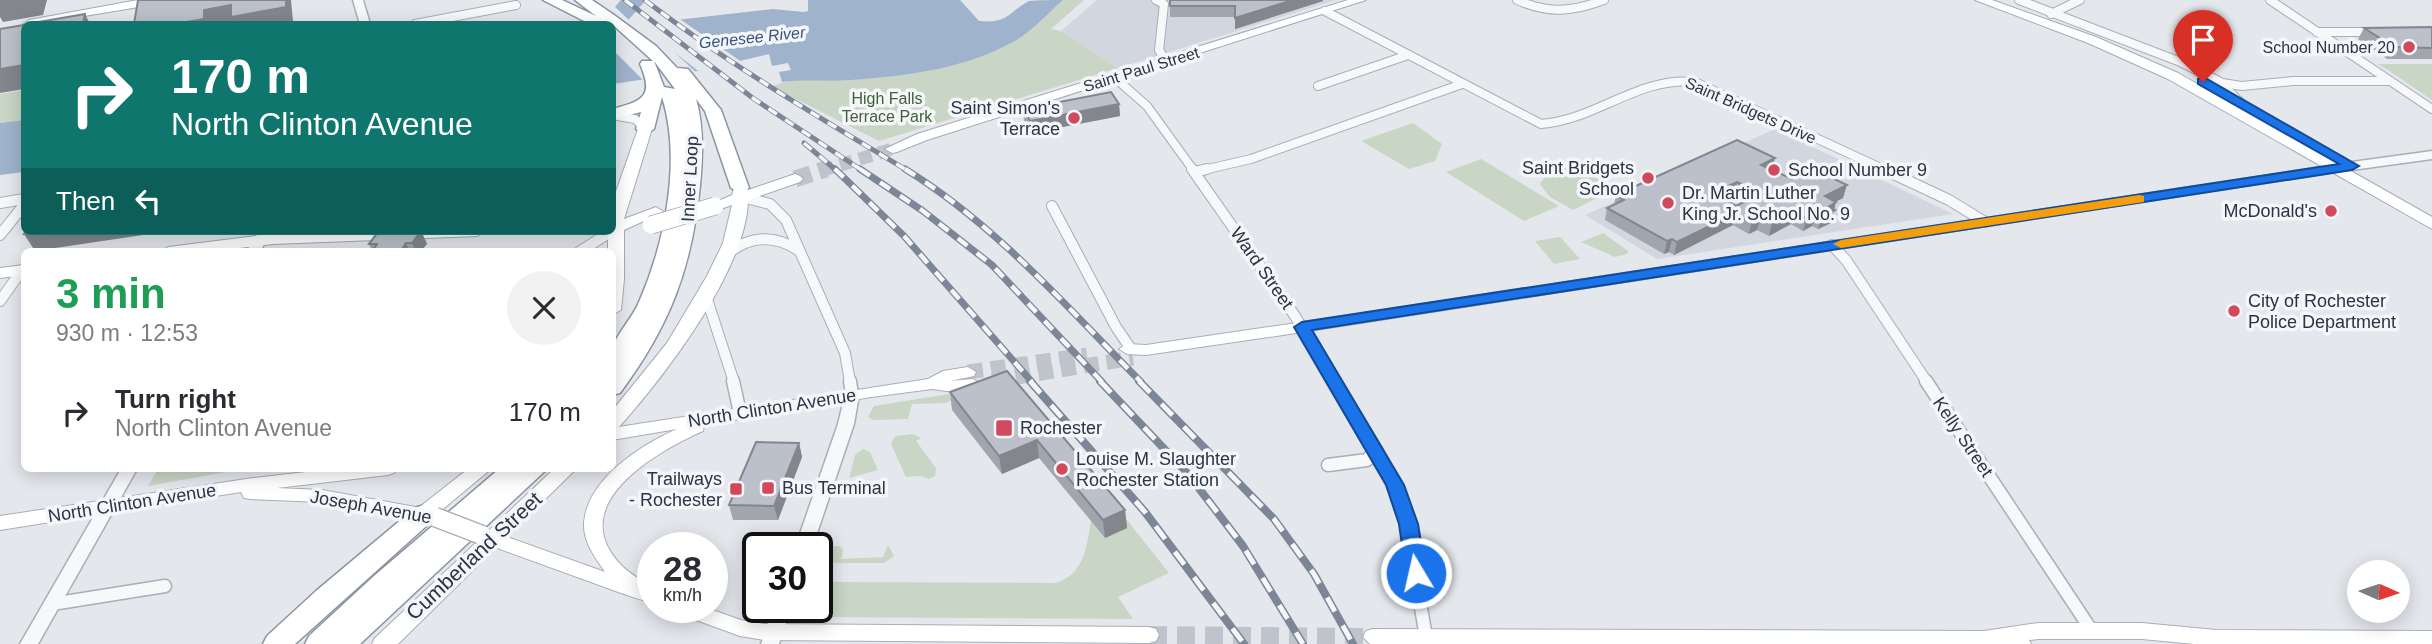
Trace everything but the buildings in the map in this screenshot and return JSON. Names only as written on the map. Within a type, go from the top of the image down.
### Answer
[{"type":"highway","points":[[550,0],[600,20]]},
{"type":"highway","name":"Inner Loop","points":[[566,0],[600,20]]},
{"type":"highway","name":"Inner Loop","points":[[582,0],[600,20]]},
{"type":"highway","points":[[592,0],[600,20]]},
{"type":"highway","name":"Inner Loop","points":[[616,34],[661,73],[689,103],[694,139],[684,248],[661,316],[616,382]]},
{"type":"highway","name":"Inner Loop","points":[[616,37],[661,73],[672,98],[677,124],[671,228],[660,277],[650,303],[616,358]]},
{"type":"highway","points":[[616,114],[640,107],[661,73]]},
{"type":"highway","points":[[645,128],[661,73]]},
{"type":"highway","points":[[661,73],[716,118],[741,192]]},
{"type":"highway","points":[[319,644],[383,583],[511,472]]},
{"type":"highway","points":[[342,644],[532,472]]},
{"type":"highway","points":[[277,644],[319,604],[430,516]]},
{"type":"main road","points":[[48,21],[157,0]]},
{"type":"main road","name":"Saint Paul Street","points":[[889,147],[1360,0]]},
{"type":"main road","points":[[1981,0],[2046,16],[2174,76],[2432,224]]},
{"type":"main road","points":[[2000,0],[2151,57],[2241,103],[2432,212]]},
{"type":"main road","points":[[616,217],[645,128]]},
{"type":"main road","points":[[1134,351],[2352,166]]},
{"type":"main road","points":[[616,228],[793,177]]},
{"type":"main road","points":[[616,418],[671,348],[726,256],[740,222],[741,192]]},
{"type":"main road","points":[[201,248],[259,241],[390,235]]},
{"type":"main road","points":[[0,273],[21,270]]},
{"type":"main road","name":"North Clinton Avenue","points":[[616,433],[932,384],[954,387],[971,378]]},
{"type":"main road","points":[[637,587],[618,575],[597,549],[593,522],[598,500],[619,472],[649,449],[685,431],[740,413]]},
{"type":"main road","name":"North Clinton Avenue","points":[[0,523],[160,498],[364,472]]},
{"type":"main road","points":[[430,516],[478,472]]},
{"type":"main road","name":"Cumberland Street","points":[[383,644],[487,537],[563,472]]},
{"type":"main road","name":"Joseph Avenue","points":[[160,498],[283,493],[349,499],[430,516],[637,591]]},
{"type":"main road","points":[[726,623],[772,638],[1149,635]]},
{"type":"main road","points":[[1983,639],[2011,632],[2092,631],[2150,631],[2216,638],[2432,639]]},
{"type":"main road","points":[[1373,637],[1796,642],[1983,639],[2021,644]]},
{"type":"main road","points":[[2161,644],[2216,638]]},
{"type":"street","points":[[358,0],[364,21]]},
{"type":"street","points":[[1156,0],[1164,4],[1159,50],[1166,61]]},
{"type":"street","points":[[1517,0],[1554,14],[1570,12],[1604,0]]},
{"type":"street","points":[[2019,0],[2046,16],[2133,41],[2220,81],[2242,86],[2293,80],[2390,81]]},
{"type":"street","points":[[2046,16],[2080,0]]},
{"type":"street","points":[[2270,0],[2432,109]]},
{"type":"street","points":[[431,21],[516,5]]},
{"type":"street","name":"Saint Bridgets Drive","points":[[1325,12],[1531,121],[1553,124],[1666,81],[1690,80],[1957,204],[1985,222]]},
{"type":"street","points":[[2317,32],[2381,32]]},
{"type":"street","points":[[1318,86],[1408,55]]},
{"type":"street","name":"Ward Street","points":[[1114,77],[1143,101],[1195,172],[1302,327],[1376,450],[1403,503],[1409,524],[1426,637]]},
{"type":"street","points":[[2220,81],[2241,103]]},
{"type":"street","points":[[1195,172],[1251,159],[1462,85]]},
{"type":"street","points":[[616,116],[635,119],[645,128]]},
{"type":"street","points":[[2352,166],[2432,155]]},
{"type":"street","points":[[741,192],[770,204],[780,212],[845,354],[852,395],[846,424],[809,532]]},
{"type":"street","points":[[0,203],[21,200]]},
{"type":"street","points":[[1052,206],[1116,327],[1134,351]]},
{"type":"street","points":[[0,235],[21,209]]},
{"type":"street","points":[[585,248],[604,235]]},
{"type":"street","points":[[726,256],[740,244],[760,239],[780,240],[800,252]]},
{"type":"street","name":"Kelly Street","points":[[1832,245],[1846,260],[2092,631]]},
{"type":"street","points":[[0,301],[21,273]]},
{"type":"street","points":[[705,293],[738,396],[740,413]]},
{"type":"street","points":[[1328,465],[1367,460],[1376,450]]},
{"type":"street","points":[[29,644],[127,472]]},
{"type":"street","points":[[52,604],[165,586]]},
{"type":"shaded area","points":[[1097,0],[1336,0],[1118,68],[1061,31]]},
{"type":"shaded area","name":"School Number 9","points":[[1775,129],[1953,214],[1657,259],[1585,215]]},
{"type":"green space","name":"High Falls Terrace Park","points":[[1063,0],[1084,0],[1051,29],[1061,31],[1118,68],[879,141],[772,87],[791,81],[872,78],[955,65],[1020,38]]},
{"type":"green space","points":[[2378,64],[2432,64],[2432,100],[2385,68]]},
{"type":"green space","points":[[21,90],[21,120],[0,123],[0,94]]},
{"type":"green space","points":[[1413,123],[1442,144],[1435,161],[1409,169],[1361,141]]},
{"type":"green space","points":[[1481,159],[1559,206],[1524,221],[1446,172]]},
{"type":"green space","points":[[1569,163],[1616,189],[1573,210],[1550,197],[1540,184],[1549,171]]},
{"type":"green space","points":[[1603,233],[1628,251],[1627,254],[1615,257],[1581,242]]},
{"type":"green space","points":[[1560,237],[1580,259],[1554,264],[1535,241]]},
{"type":"green space","points":[[955,393],[958,398],[945,403],[912,404],[908,419],[874,420],[868,417],[874,406]]},
{"type":"green space","points":[[913,434],[921,438],[916,441],[936,468],[935,476],[929,479],[920,476],[906,477],[891,444],[895,436]]},
{"type":"green space","points":[[863,449],[870,452],[878,470],[849,478],[855,455]]},
{"type":"green space","points":[[156,472],[226,472],[148,486]]},
{"type":"green space","points":[[1123,515],[1169,573],[1118,597],[1133,619],[833,617],[833,582],[1056,583],[1066,579],[1078,566],[1085,550],[1091,521],[1105,538]]},
{"type":"green space","points":[[888,545],[894,556],[884,563],[836,563],[833,562],[833,546],[839,546],[843,550],[841,559],[883,557]]},
{"type":"water","name":"Genesee River","points":[[621,0],[646,0],[623,26],[773,9],[804,12],[808,11],[808,0],[960,0],[979,21],[997,21],[1029,1],[1063,0],[1020,38],[975,59],[935,70],[843,81],[782,82],[779,72],[791,70],[788,63],[772,66],[769,54],[693,72],[616,84],[616,21],[603,21]]},
{"type":"water","points":[[21,120],[21,172],[0,175],[0,123]]},
{"type":"pier","points":[[613,5],[631,22],[677,17],[746,65],[702,74],[674,52],[698,74],[645,82],[616,53],[616,21],[599,21]]},
{"type":"tunnel","points":[[821,171],[892,149]]},
{"type":"tunnel","points":[[795,179],[826,169]]},
{"type":"tunnel","points":[[968,372],[1087,355]]},
{"type":"tunnel","points":[[993,381],[1133,358]]},
{"type":"tunnel","points":[[1149,635],[1373,637]]},
{"type":"railway","points":[[625,0],[754,99],[863,171]]},
{"type":"railway","points":[[645,0],[741,68],[908,171]]},
{"type":"railway","points":[[804,143],[837,171]]},
{"type":"railway","points":[[835,169],[904,236],[1032,382]]},
{"type":"railway","points":[[863,171],[923,211],[992,265],[1102,382]]},
{"type":"railway","points":[[908,171],[970,215],[1000,241],[1058,296],[1141,382]]},
{"type":"railway","points":[[1030,381],[1145,512],[1244,644]]},
{"type":"railway","points":[[1100,381],[1188,474],[1243,546],[1303,644]]},
{"type":"railway","points":[[1139,381],[1274,519],[1314,574],[1353,644]]},
{"type":"slow traffic","points":[[1841,244],[2139,199]]},
{"type":"place","name":"School Number 20","points":[[2409,47]]},
{"type":"place","name":"Saint Simon's Terrace","points":[[1074,118]]},
{"type":"place","name":"School Number 9","points":[[1774,170]]},
{"type":"place","name":"Saint Bridgets School","points":[[1648,178]]},
{"type":"place","name":"Dr. Martin Luther King Jr. School No. 9","points":[[1668,203]]},
{"type":"place","name":"McDonald's","points":[[2331,211]]},
{"type":"place","name":"City of Rochester Police Department","points":[[2234,311]]},
{"type":"place","name":"Rochester","points":[[1004,428]]},
{"type":"place","name":"Louise M. Slaughter Rochester Station","points":[[1062,469]]},
{"type":"place","name":"Bus Terminal","points":[[768,488]]},
{"type":"place","name":"Trailways - Rochester","points":[[736,489]]},
{"type":"route","points":[[1416,573],[1409,524],[1395,485],[1302,327],[2352,166],[2203,82]]}]
